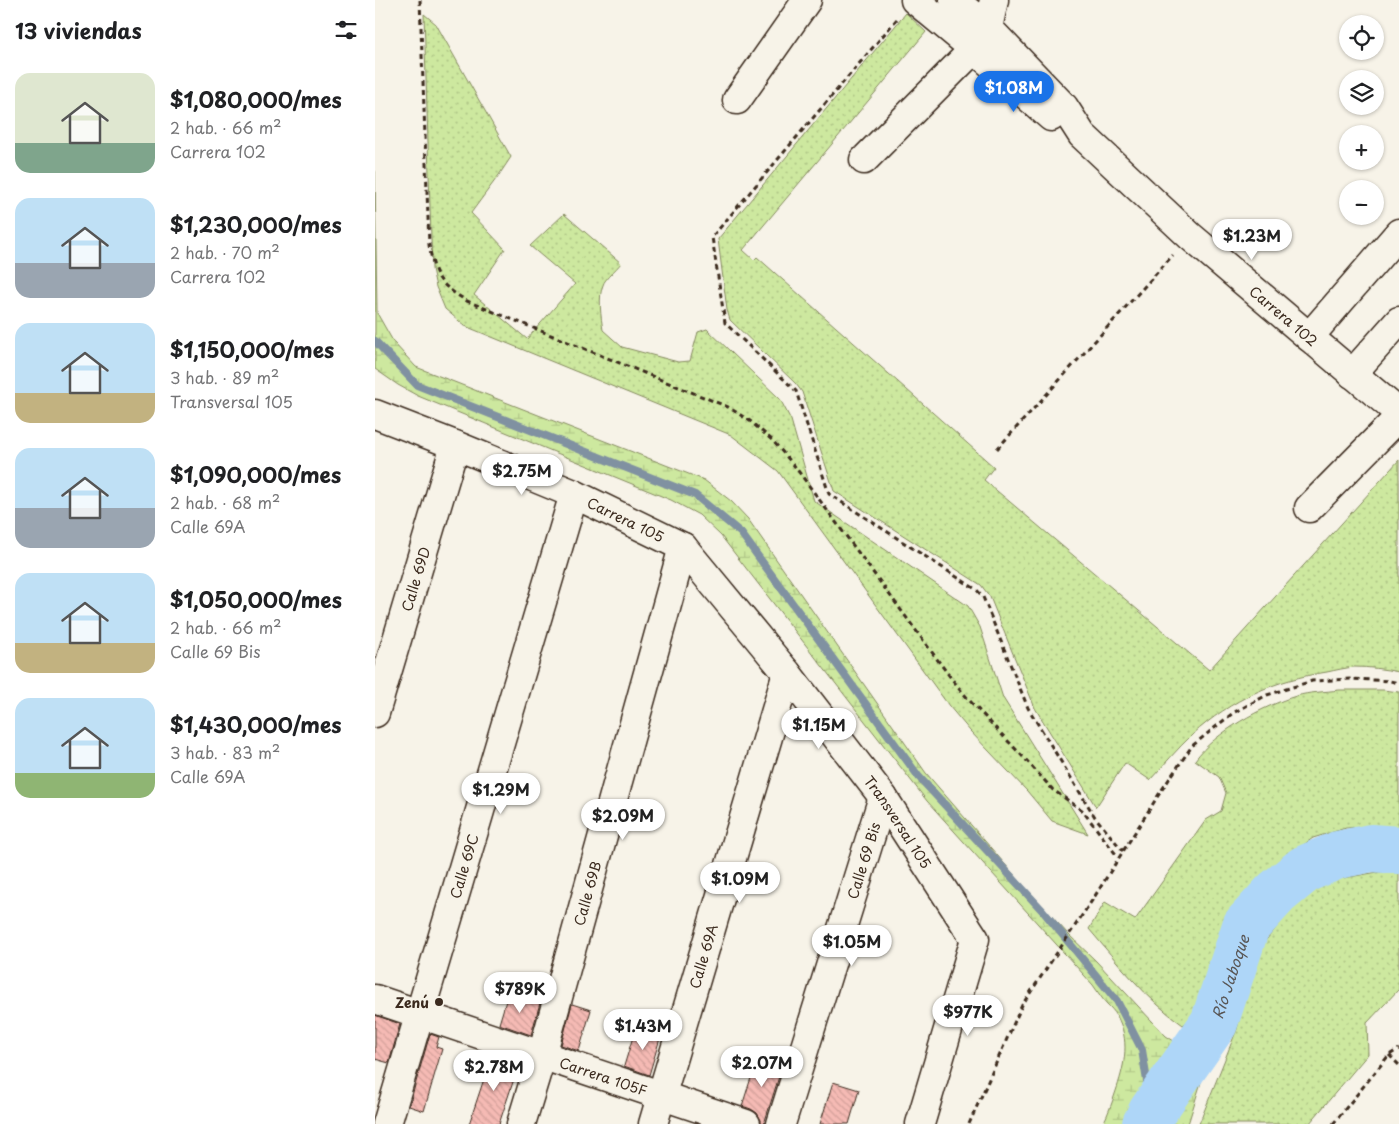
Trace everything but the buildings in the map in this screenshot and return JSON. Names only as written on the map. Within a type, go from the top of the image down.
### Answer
[{"type":"street","points":[[737,100],[807,0]]},
{"type":"street","name":"Carrera 102","points":[[954,0],[981,38],[1064,107],[1082,135],[1190,236],[1399,415]]},
{"type":"street","points":[[863,160],[981,38],[994,0]]},
{"type":"street","name":"Carrera 102","points":[[908,7],[981,38]]},
{"type":"street","points":[[1309,337],[1399,233]]},
{"type":"street","points":[[1352,374],[1399,321]]},
{"type":"street","name":"Carrera 105","points":[[375,414],[574,494],[683,547]]},
{"type":"street","points":[[1309,508],[1399,415]]},
{"type":"street","name":"Calle 69D","points":[[375,713],[455,445]]},
{"type":"street","name":"Calle 69C","points":[[387,1124],[574,494]]},
{"type":"street","name":"Transversal 105","points":[[683,547],[787,673],[883,797],[975,939],[920,1124]]},
{"type":"street","name":"Calle 69B","points":[[521,1124],[542,1055],[683,547]]},
{"type":"street","name":"Calle 69A","points":[[653,1124],[787,673]]},
{"type":"street","name":"Calle 69 Bis","points":[[781,1124],[883,797]]},
{"type":"street","name":"Carrera 105F","points":[[375,999],[747,1124]]},
{"type":"path","points":[[420,0],[429,245],[437,276],[448,290],[467,301],[728,407],[750,421],[772,440],[793,464],[969,700],[1053,790],[1081,810],[1118,857]]},
{"type":"path","points":[[908,7],[712,237],[725,323],[796,391],[829,494],[977,590],[983,597],[1028,708],[1095,817],[1123,851]]},
{"type":"path","points":[[997,449],[1190,236]]},
{"type":"path","points":[[969,1124],[1022,1005],[1192,746],[1233,713],[1267,696],[1312,681],[1352,679],[1399,683]]},
{"type":"path","points":[[1333,1124],[1389,1056],[1399,1049]]},
{"type":"path","points":[[1389,1056],[1399,1065]]},
{"type":"green space","points":[[906,13],[926,32],[743,250],[754,260],[757,257],[994,467],[984,480],[1209,670],[1399,460],[1399,672],[1351,667],[1289,680],[1255,693],[1238,701],[1207,722],[1186,740],[1150,780],[1125,763],[1096,807],[1035,708],[990,597],[981,585],[834,491],[802,392],[730,320],[727,310],[718,239]]},
{"type":"green space","points":[[424,14],[436,24],[511,157],[471,213],[505,249],[474,295],[527,339],[575,284],[530,246],[564,214],[621,263],[604,282],[600,301],[603,330],[622,347],[678,362],[690,361],[698,332],[707,329],[780,399],[791,420],[814,501],[968,606],[980,627],[1003,698],[1088,834],[1052,821],[1027,791],[970,731],[949,706],[778,471],[731,435],[465,326],[445,309],[436,287],[432,269]]},
{"type":"green space","points":[[375,171],[377,313],[394,343],[416,367],[704,480],[731,501],[748,519],[926,773],[1023,885],[1166,1036],[1174,1041],[1190,1037],[1208,1005],[1232,938],[1246,913],[1275,883],[1299,865],[1349,849],[1399,850],[1399,868],[1368,866],[1347,869],[1328,875],[1293,893],[1264,919],[1241,954],[1188,1124],[1103,1124],[1117,1088],[1124,1061],[1124,1034],[1116,1014],[1093,985],[927,801],[721,536],[699,515],[671,500],[418,396],[375,369]]},
{"type":"green space","points":[[1339,690],[1399,692],[1399,828],[1382,826],[1346,828],[1313,838],[1260,876],[1233,914],[1208,972],[1196,1015],[1183,1025],[1145,992],[1089,929],[1105,902],[1135,920],[1206,820],[1221,811],[1226,793],[1219,777],[1195,760],[1204,750],[1227,730],[1269,706],[1301,695]]},
{"type":"green space","points":[[1378,872],[1399,873],[1399,989],[1367,1023],[1368,1054],[1309,1124],[1199,1124],[1237,1029],[1257,951],[1299,900],[1332,880]]},
{"type":"waterway","points":[[375,341],[417,385],[695,495],[741,533],[919,777],[1043,911],[1117,1001],[1142,1050],[1152,1112]]},
{"type":"waterway","name":"Río Jaboque","points":[[1146,1124],[1152,1112],[1214,1023],[1246,926],[1276,893],[1305,869],[1338,855],[1371,848],[1399,850]]},
{"type":"place","name":"Zenú","points":[[439,1002]]}]
